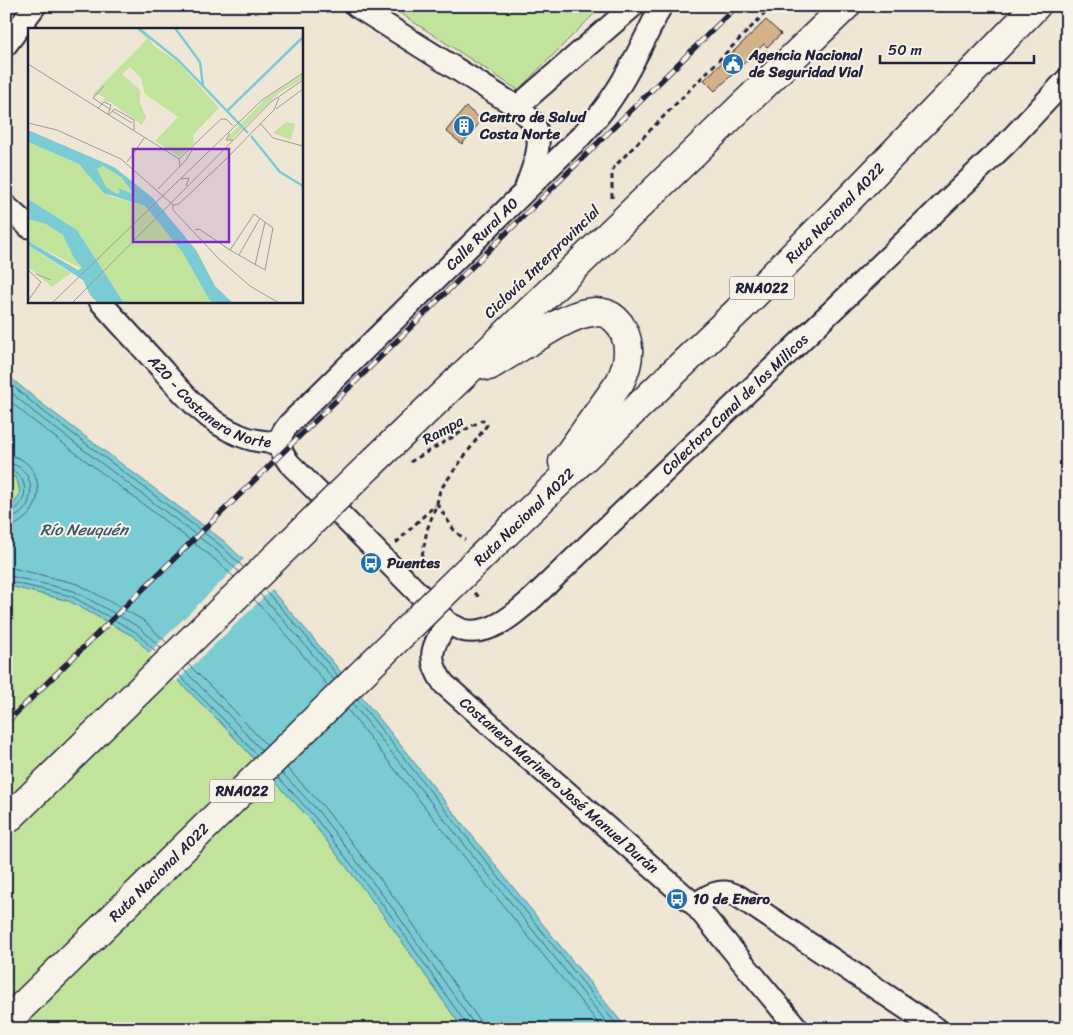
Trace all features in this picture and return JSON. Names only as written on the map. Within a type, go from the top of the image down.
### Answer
[{"type":"highway","points":[[6,822],[370,465],[846,6]]},
{"type":"highway","name":"Ruta Nacional A022","points":[[6,1022],[478,560],[754,295],[1036,6]]},
{"type":"highway","points":[[445,393],[570,318],[594,312],[613,318],[621,326],[626,336],[628,360],[620,382],[524,516]]},
{"type":"street","points":[[6,45],[35,6]]},
{"type":"street","points":[[356,6],[517,107],[531,120],[538,132],[538,146],[536,158],[524,192]]},
{"type":"street","points":[[517,107],[633,6]]},
{"type":"street","name":"Calle Rural A0","points":[[280,443],[284,429],[598,118],[627,73],[661,6]]},
{"type":"street","name":"Colectora Canal de los Milicos","points":[[448,622],[460,629],[472,631],[487,629],[518,612],[1006,144],[1067,79]]},
{"type":"street","points":[[6,206],[28,226]]},
{"type":"street","name":"A20 - Costanera Norte","points":[[101,302],[185,395],[203,412],[221,426],[238,435],[258,441],[280,443],[289,463],[448,622]]},
{"type":"street","name":"Costanera Marinero José Manuel Durán","points":[[448,622],[433,648],[434,666],[444,684],[695,905],[798,1029]]},
{"type":"street","points":[[695,905],[714,893],[725,892],[738,896],[937,1029]]},
{"type":"path","name":"Ciclovía Interprovincial","points":[[612,201],[612,173],[614,167],[772,6]]},
{"type":"path","name":"Rampa","points":[[406,464],[482,420],[488,426],[440,490],[437,503]]},
{"type":"path","points":[[382,556],[437,503]]},
{"type":"path","points":[[437,503],[454,530]]},
{"type":"path","points":[[416,590],[426,530],[437,503]]},
{"type":"green space","points":[[389,6],[602,6],[518,90]]},
{"type":"green space","points":[[6,473],[16,478],[19,495],[15,502],[6,508]]},
{"type":"green space","points":[[6,585],[69,601],[133,636],[218,720],[309,818],[385,917],[463,1029],[6,1029]]},
{"type":"water","name":"Río Neuquén","points":[[6,374],[42,404],[224,541],[254,570],[383,723],[627,1029],[463,1029],[385,917],[309,818],[218,720],[133,636],[69,601],[6,585],[6,508],[17,499],[19,487],[16,478],[6,473]]},
{"type":"pier","points":[[245,558],[273,588],[176,682],[148,654]]},
{"type":"building","name":"Agencia Nacional de Seguridad Vial","points":[[766,20],[781,34],[767,47],[764,44],[715,91],[704,80]]},
{"type":"building","name":"Centro de Salud Costa Norte","points":[[466,107],[482,120],[462,144],[446,131]]},
{"type":"railway","points":[[6,723],[737,6]]},
{"type":"place","name":"Agencia Nacional de Seguridad Vial","points":[[733,64]]},
{"type":"place","name":"Centro de Salud Costa Norte","points":[[464,126]]},
{"type":"place","name":"Puentes","points":[[371,563]]},
{"type":"place","name":"10 de Enero","points":[[677,899]]}]
